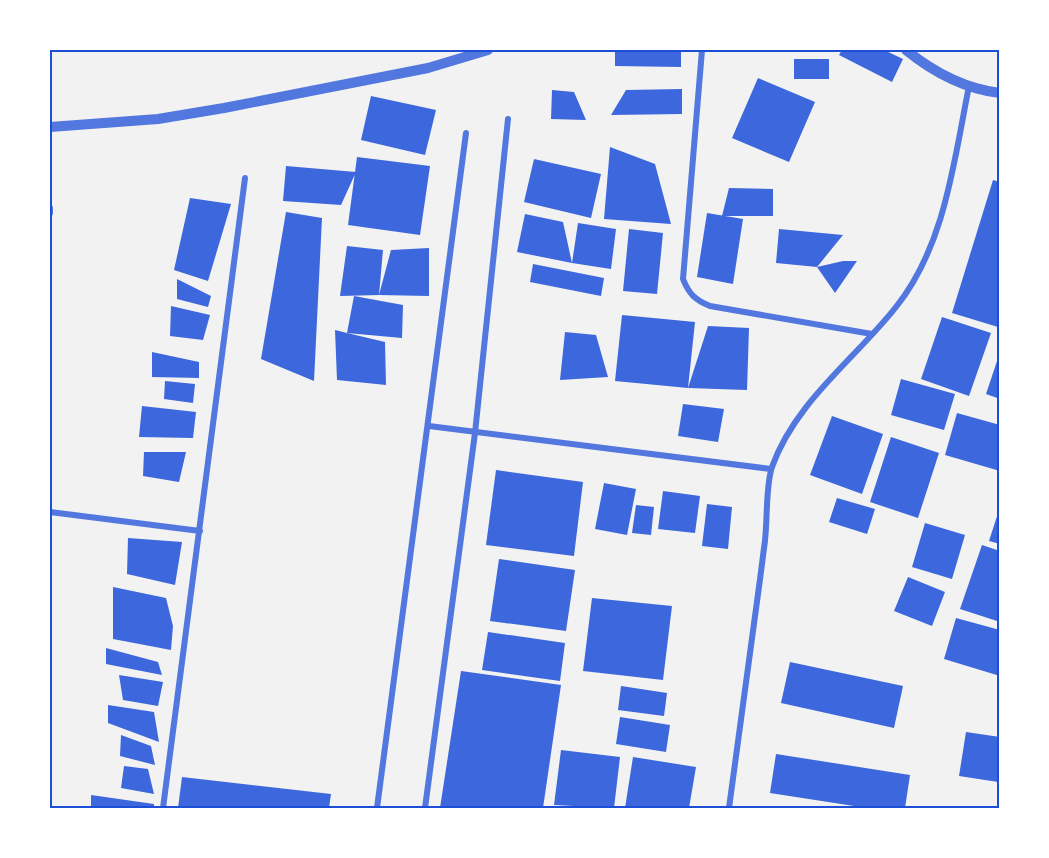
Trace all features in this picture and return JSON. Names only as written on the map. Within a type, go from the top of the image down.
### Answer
[{"type":"street","points":[[50,127],[158,119],[224,108],[428,68],[488,50]]},
{"type":"street","points":[[702,50],[683,279],[688,291],[697,301],[710,306],[872,334]]},
{"type":"street","points":[[906,50],[938,71],[969,86],[999,93]]},
{"type":"street","points":[[729,808],[767,530],[771,469],[784,442],[805,409],[897,306],[928,257],[945,201],[969,86]]},
{"type":"street","points":[[425,808],[475,433],[508,119]]},
{"type":"street","points":[[377,808],[466,133]]},
{"type":"street","points":[[163,808],[246,178]]},
{"type":"street","points":[[50,208],[50,213]]},
{"type":"street","points":[[429,426],[771,469]]},
{"type":"street","points":[[50,512],[200,531]]},
{"type":"building","points":[[615,50],[681,50],[681,67],[615,66]]},
{"type":"building","points":[[842,50],[884,50],[903,59],[892,82],[839,55]]},
{"type":"building","points":[[794,59],[829,59],[829,79],[794,79]]},
{"type":"building","points":[[758,78],[815,102],[789,162],[732,138]]},
{"type":"building","points":[[682,89],[682,114],[611,115],[626,90]]},
{"type":"building","points":[[552,90],[574,92],[586,120],[551,119]]},
{"type":"building","points":[[371,96],[436,110],[425,155],[361,140]]},
{"type":"building","points":[[610,147],[655,164],[671,224],[604,219]]},
{"type":"building","points":[[357,157],[430,166],[420,235],[348,225]]},
{"type":"building","points":[[534,159],[601,174],[591,218],[524,202]]},
{"type":"building","points":[[286,166],[356,172],[341,205],[283,201]]},
{"type":"building","points":[[993,180],[1000,182],[998,327],[952,313]]},
{"type":"building","points":[[729,188],[773,189],[773,216],[722,216]]},
{"type":"building","points":[[190,198],[231,204],[208,281],[174,270]]},
{"type":"building","points":[[286,212],[322,218],[314,381],[261,359]]},
{"type":"building","points":[[707,213],[743,219],[733,284],[697,277]]},
{"type":"building","points":[[525,214],[563,222],[572,263],[517,252]]},
{"type":"building","points":[[578,223],[616,229],[611,269],[572,263]]},
{"type":"building","points":[[629,229],[663,233],[657,294],[623,291]]},
{"type":"building","points":[[779,229],[843,235],[817,267],[776,263]]},
{"type":"building","points":[[347,246],[383,250],[379,295],[340,296]]},
{"type":"building","points":[[429,248],[429,296],[379,295],[391,250]]},
{"type":"building","points":[[843,261],[857,261],[835,293],[817,267]]},
{"type":"building","points":[[533,264],[604,278],[601,296],[530,282]]},
{"type":"building","points":[[177,279],[211,296],[208,307],[177,299]]},
{"type":"building","points":[[354,296],[403,305],[402,338],[347,333]]},
{"type":"building","points":[[171,306],[210,315],[203,340],[170,336]]},
{"type":"building","points":[[622,315],[695,322],[688,388],[615,381]]},
{"type":"building","points":[[942,317],[991,333],[969,396],[921,379]]},
{"type":"building","points":[[708,326],[749,328],[747,390],[688,388]]},
{"type":"building","points":[[335,330],[385,342],[386,385],[337,380]]},
{"type":"building","points":[[565,332],[596,335],[608,377],[560,380]]},
{"type":"building","points":[[152,352],[199,362],[199,378],[152,377]]},
{"type":"building","points":[[1000,355],[1000,399],[986,394]]},
{"type":"building","points":[[901,379],[955,394],[944,430],[891,415]]},
{"type":"building","points":[[165,381],[195,384],[193,403],[164,399]]},
{"type":"building","points":[[683,404],[724,409],[718,442],[678,436]]},
{"type":"building","points":[[142,406],[196,412],[193,438],[139,437]]},
{"type":"building","points":[[957,413],[1000,425],[1000,471],[945,455]]},
{"type":"building","points":[[832,416],[883,434],[862,494],[810,475]]},
{"type":"building","points":[[891,437],[939,453],[918,518],[870,502]]},
{"type":"building","points":[[144,452],[186,452],[179,482],[143,476]]},
{"type":"building","points":[[496,470],[583,482],[574,556],[486,545]]},
{"type":"building","points":[[604,483],[636,489],[627,535],[595,529]]},
{"type":"building","points":[[663,491],[700,496],[695,533],[658,529]]},
{"type":"building","points":[[837,498],[875,509],[867,534],[829,522]]},
{"type":"building","points":[[707,504],[732,507],[728,549],[702,546]]},
{"type":"building","points":[[636,505],[654,507],[651,535],[632,533]]},
{"type":"building","points":[[1000,510],[1000,544],[989,541]]},
{"type":"building","points":[[925,523],[965,535],[952,579],[912,567]]},
{"type":"building","points":[[128,538],[182,542],[175,585],[127,574]]},
{"type":"building","points":[[982,545],[1000,551],[1000,622],[960,609]]},
{"type":"building","points":[[499,559],[575,570],[566,631],[490,621]]},
{"type":"building","points":[[908,577],[945,592],[932,626],[894,611]]},
{"type":"building","points":[[113,587],[166,598],[173,626],[171,650],[113,639]]},
{"type":"building","points":[[592,598],[672,606],[663,680],[583,671]]},
{"type":"building","points":[[956,618],[1000,630],[1000,676],[944,659]]},
{"type":"building","points":[[488,632],[565,643],[560,681],[482,670]]},
{"type":"building","points":[[106,648],[158,662],[162,675],[106,664]]},
{"type":"building","points":[[790,662],[903,686],[894,728],[781,703]]},
{"type":"building","points":[[461,671],[561,685],[543,808],[440,808]]},
{"type":"building","points":[[119,675],[163,682],[158,706],[123,700]]},
{"type":"building","points":[[621,686],[667,693],[664,716],[618,710]]},
{"type":"building","points":[[108,705],[154,712],[159,742],[108,723]]},
{"type":"building","points":[[620,717],[670,725],[666,752],[616,744]]},
{"type":"building","points":[[966,732],[1000,737],[998,782],[959,776]]},
{"type":"building","points":[[121,735],[151,746],[155,765],[120,756]]},
{"type":"building","points":[[561,750],[620,757],[614,808],[554,805]]},
{"type":"building","points":[[776,754],[910,775],[905,808],[867,808],[770,793]]},
{"type":"building","points":[[633,757],[696,767],[689,808],[625,808]]},
{"type":"building","points":[[124,766],[148,769],[154,794],[121,788]]},
{"type":"building","points":[[182,777],[331,794],[329,808],[178,808]]},
{"type":"building","points":[[91,795],[154,804],[154,808],[91,808]]}]
